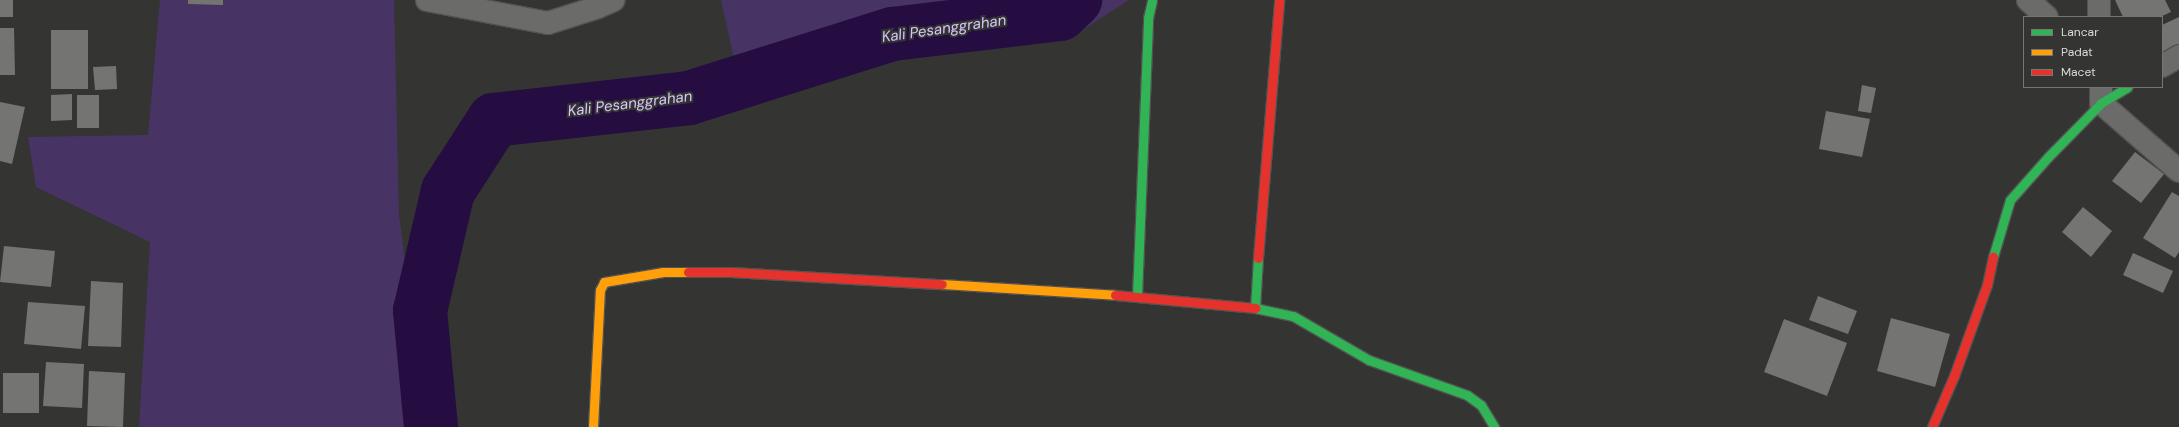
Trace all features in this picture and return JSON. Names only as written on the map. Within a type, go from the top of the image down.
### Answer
[{"type":"street","points":[[427,0],[548,22],[598,8],[614,0]]},
{"type":"street","points":[[1137,296],[1148,18],[1152,0]]},
{"type":"street","points":[[1255,308],[1279,0]]},
{"type":"street","points":[[2028,0],[2046,16]]},
{"type":"street","points":[[2098,0],[2099,16]]},
{"type":"street","points":[[2163,65],[2179,56]]},
{"type":"street","points":[[1932,427],[1954,376],[1987,285],[1997,240],[2010,200],[2101,95],[2125,88]]},
{"type":"street","points":[[2101,95],[2179,171]]},
{"type":"street","points":[[593,427],[600,290],[604,282],[663,272],[731,272],[1137,296],[1255,308],[1293,316],[1370,360],[1467,395],[1481,405],[1494,427]]},
{"type":"shaded area","points":[[160,0],[394,0],[399,215],[426,427],[139,427],[150,242],[36,187],[28,137],[148,135]]},
{"type":"shaded area","points":[[721,0],[1129,0],[1073,36],[739,81]]},
{"type":"building","points":[[0,0],[13,0],[13,17],[0,17]]},
{"type":"building","points":[[188,0],[223,0],[223,5],[188,4]]},
{"type":"building","points":[[2115,0],[2165,0],[2171,12],[2162,16],[2123,16]]},
{"type":"building","points":[[2179,17],[2179,46],[2163,54],[2163,25]]},
{"type":"building","points":[[0,28],[14,28],[15,75],[0,75]]},
{"type":"building","points":[[51,30],[88,30],[88,89],[51,89]]},
{"type":"building","points":[[116,66],[117,89],[95,90],[93,67]]},
{"type":"building","points":[[1862,85],[1876,88],[1871,113],[1858,111]]},
{"type":"building","points":[[72,94],[72,120],[51,121],[51,95]]},
{"type":"building","points":[[77,95],[99,95],[99,128],[77,128]]},
{"type":"building","points":[[0,102],[25,107],[12,164],[0,161]]},
{"type":"building","points":[[1826,111],[1870,119],[1862,157],[1819,149]]},
{"type":"building","points":[[2135,152],[2164,174],[2141,203],[2112,181]]},
{"type":"building","points":[[2172,192],[2179,196],[2179,252],[2175,258],[2143,238]]},
{"type":"building","points":[[2083,207],[2112,231],[2091,257],[2062,232]]},
{"type":"building","points":[[4,246],[55,251],[51,287],[0,282]]},
{"type":"building","points":[[2133,253],[2173,271],[2163,293],[2123,275]]},
{"type":"building","points":[[91,281],[123,283],[121,347],[88,346]]},
{"type":"building","points":[[1818,296],[1857,311],[1848,334],[1809,320]]},
{"type":"building","points":[[28,302],[85,306],[81,349],[24,344]]},
{"type":"building","points":[[1891,318],[1950,334],[1935,387],[1877,371]]},
{"type":"building","points":[[1784,319],[1847,343],[1827,396],[1764,372]]},
{"type":"building","points":[[46,362],[84,364],[82,408],[43,406]]},
{"type":"building","points":[[89,371],[125,373],[123,427],[87,426]]},
{"type":"building","points":[[3,373],[39,373],[39,413],[3,413]]},
{"type":"waterway","name":"Kali Pesanggrahan","points":[[431,427],[420,311],[448,191],[494,120],[689,98],[892,34],[1060,14],[1075,0]]},
{"type":"traffic: fast","points":[[1137,296],[1148,18],[1152,0]]},
{"type":"traffic: fast","points":[[1993,257],[2010,200],[2048,157],[2101,103],[2126,88]]},
{"type":"traffic: fast","points":[[1258,258],[1255,308],[1293,316],[1369,360],[1467,395],[1481,405],[1494,427]]},
{"type":"traffic: slow","points":[[593,427],[600,290],[604,282],[663,272],[688,272]]},
{"type":"traffic: slow","points":[[942,284],[1115,295]]},
{"type":"traffic: jam","points":[[1258,258],[1279,0]]},
{"type":"traffic: jam","points":[[1932,427],[1954,376],[1987,285],[1993,257]]},
{"type":"traffic: jam","points":[[688,272],[731,272],[942,284]]},
{"type":"traffic: jam","points":[[1115,295],[1255,308]]}]
